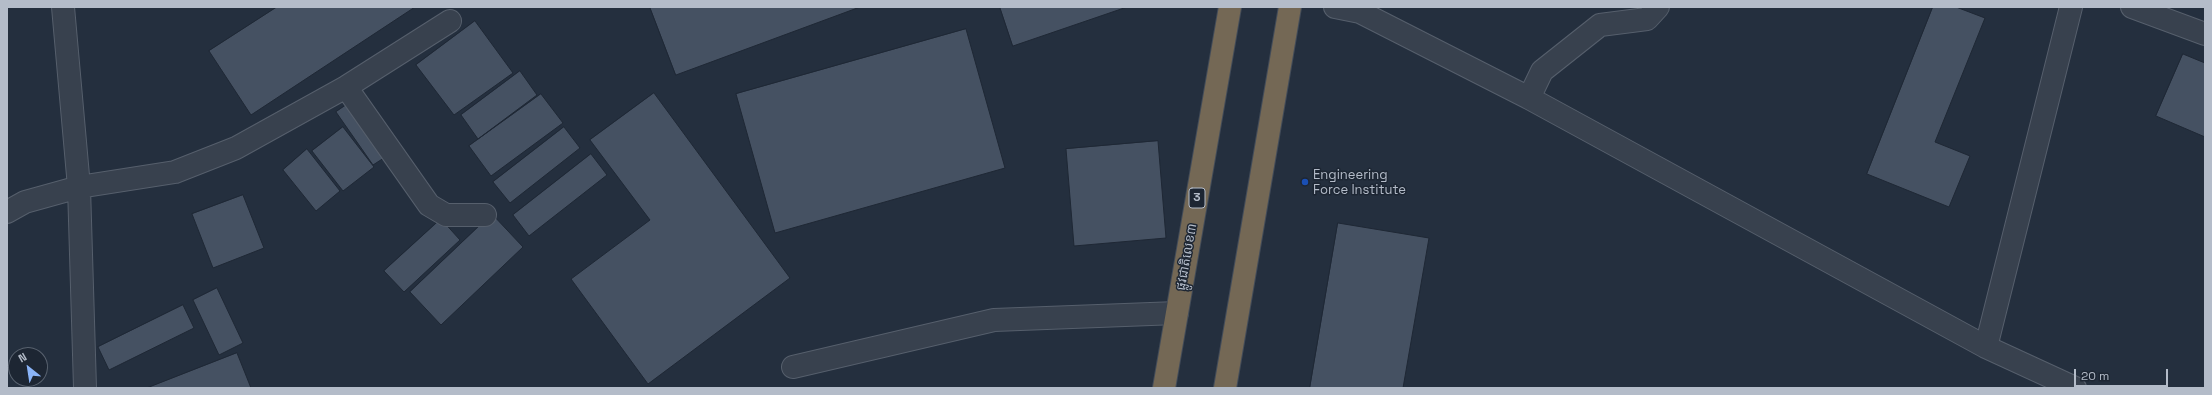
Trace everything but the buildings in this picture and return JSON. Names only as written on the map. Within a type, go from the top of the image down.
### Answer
[{"type":"highway","name":"ផ្លូវជាតិលេខ៣","points":[[1164,388],[1230,7]]},
{"type":"highway","points":[[1225,388],[1290,7]]},
{"type":"street","points":[[63,7],[79,187],[85,388]]},
{"type":"street","points":[[1335,7],[1360,12],[1529,98],[1986,347],[2075,388]]},
{"type":"street","points":[[1529,98],[1542,71],[1600,25],[1648,19],[1658,7]]},
{"type":"street","points":[[1986,347],[2071,7]]},
{"type":"street","points":[[2132,7],[2205,34]]},
{"type":"street","points":[[7,212],[25,202],[79,187],[175,172],[236,148],[346,88],[450,21]]},
{"type":"street","points":[[346,88],[429,206],[446,216],[485,215]]},
{"type":"street","points":[[794,367],[994,320],[1177,313]]},
{"type":"place","name":"Engineering Force Institute","points":[[1305,182]]}]
